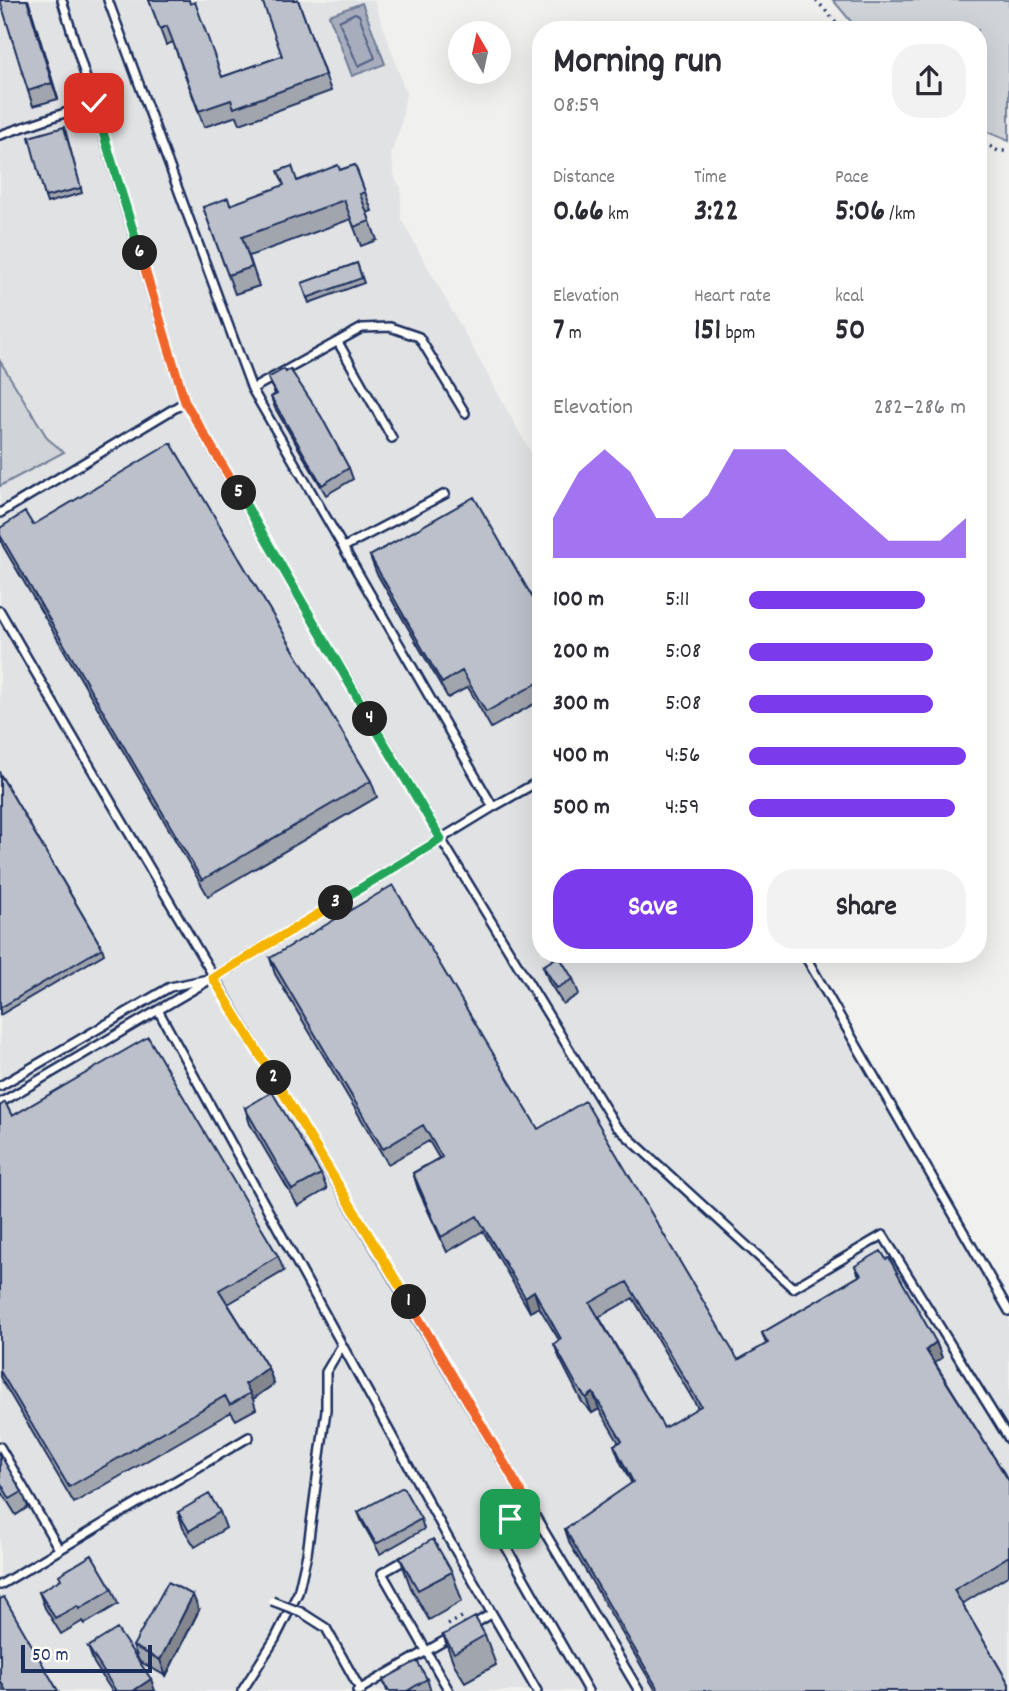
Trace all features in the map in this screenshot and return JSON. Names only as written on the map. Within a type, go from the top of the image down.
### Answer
[{"type":"lane","points":[[62,0],[185,402],[441,839],[616,1126],[793,1288],[883,1235],[1009,1439]]},
{"type":"lane","points":[[108,0],[252,389],[493,807]]},
{"type":"lane","points":[[0,135],[94,103]]},
{"type":"lane","points":[[252,389],[362,328],[390,327],[419,337],[465,413]]},
{"type":"lane","points":[[338,342],[392,438]]},
{"type":"lane","points":[[0,513],[185,402]]},
{"type":"lane","points":[[344,547],[445,494]]},
{"type":"lane","points":[[0,611],[213,978],[639,1691]]},
{"type":"lane","points":[[0,1103],[532,785]]},
{"type":"lane","points":[[809,963],[1009,1311]]},
{"type":"lane","points":[[0,1086],[170,987],[213,978]]},
{"type":"lane","points":[[158,1010],[447,1536],[537,1691]]},
{"type":"lane","points":[[242,1691],[275,1639],[298,1593],[307,1554],[326,1410],[326,1371],[342,1345]]},
{"type":"lane","points":[[0,1585],[249,1437]]},
{"type":"lane","points":[[0,1447],[60,1549]]},
{"type":"lane","points":[[530,1507],[503,1524],[501,1538],[588,1691]]},
{"type":"lane","points":[[439,1541],[447,1536]]},
{"type":"lane","points":[[415,1554],[382,1573],[449,1691]]},
{"type":"lane","points":[[272,1601],[318,1620],[326,1628],[359,1690],[491,1614]]},
{"type":"path","points":[[816,0],[835,21]]},
{"type":"path","points":[[987,144],[998,151],[1009,151]]},
{"type":"path","points":[[444,1627],[471,1612]]},
{"type":"shaded area","points":[[0,0],[374,0],[406,93],[401,125],[391,154],[395,178],[401,188],[401,219],[532,455],[532,963],[814,963],[1009,1316],[1009,1691],[0,1691]]},
{"type":"shaded area","points":[[833,0],[1009,0],[1009,141],[987,132],[987,21],[850,21]]},
{"type":"shaded area","points":[[0,361],[48,439],[64,452],[0,486]]},
{"type":"water","points":[[362,3],[385,64],[352,76],[329,15]]},
{"type":"building","points":[[0,0],[27,0],[52,83],[28,91]]},
{"type":"building","points":[[149,0],[189,0],[190,4],[195,2],[222,77],[282,56],[262,0],[298,0],[325,75],[234,108],[231,100],[199,111],[167,26],[160,29]]},
{"type":"building","points":[[64,127],[81,188],[45,197],[29,137]]},
{"type":"building","points":[[338,165],[340,170],[355,165],[365,192],[360,194],[370,221],[354,227],[344,200],[242,237],[252,267],[228,275],[203,207],[228,198],[230,205],[284,185],[278,171],[292,166],[297,181]]},
{"type":"building","points":[[357,263],[362,278],[307,298],[302,283]]},
{"type":"building","points":[[284,369],[286,372],[290,369],[321,416],[349,468],[322,485],[271,397],[277,394],[268,378]]},
{"type":"building","points":[[171,443],[371,781],[202,880],[0,535],[0,528],[25,512],[33,525]]},
{"type":"building","points":[[474,497],[532,597],[532,686],[486,712],[462,671],[442,683],[370,556]]},
{"type":"building","points":[[0,774],[102,948],[0,1008]]},
{"type":"building","points":[[393,885],[538,1129],[585,1101],[738,1360],[768,1343],[762,1333],[861,1275],[855,1266],[881,1251],[886,1259],[889,1258],[936,1342],[926,1350],[1009,1481],[1009,1556],[954,1590],[1009,1684],[1009,1689],[659,1691],[565,1529],[633,1482],[614,1445],[622,1441],[593,1393],[586,1398],[577,1386],[554,1344],[561,1339],[534,1291],[525,1297],[477,1216],[441,1237],[413,1173],[442,1157],[423,1125],[383,1149],[270,958]],"holes":[[[627,1282],[701,1406],[664,1428],[590,1303]]]},
{"type":"building","points":[[548,963],[563,963],[573,979],[557,988],[543,966]]},
{"type":"building","points":[[148,1037],[278,1256],[219,1290],[268,1368],[245,1384],[250,1393],[230,1405],[225,1396],[69,1487],[0,1371],[0,1106],[5,1102],[12,1116]]},
{"type":"building","points":[[272,1092],[321,1174],[292,1190],[245,1108]]},
{"type":"building","points":[[0,1454],[22,1492],[10,1499],[0,1482]]},
{"type":"building","points":[[403,1487],[421,1519],[376,1544],[358,1512]]},
{"type":"building","points":[[209,1494],[220,1512],[189,1531],[178,1512]]},
{"type":"building","points":[[433,1539],[452,1572],[418,1590],[400,1558]]},
{"type":"building","points":[[92,1555],[112,1589],[79,1609],[78,1606],[55,1618],[39,1592],[61,1579],[59,1575]]},
{"type":"building","points":[[168,1582],[193,1595],[160,1660],[133,1646]]},
{"type":"building","points":[[4,1597],[58,1691],[6,1691],[0,1680],[0,1599]]},
{"type":"building","points":[[475,1617],[485,1635],[454,1653],[443,1635]]},
{"type":"building","points":[[117,1629],[151,1679],[133,1691],[116,1691],[88,1647]]},
{"type":"building","points":[[417,1661],[427,1679],[407,1691],[389,1691],[383,1680]]},
{"type":"route","points":[[94,103],[185,402],[441,839],[213,978],[530,1507],[510,1519]]}]
